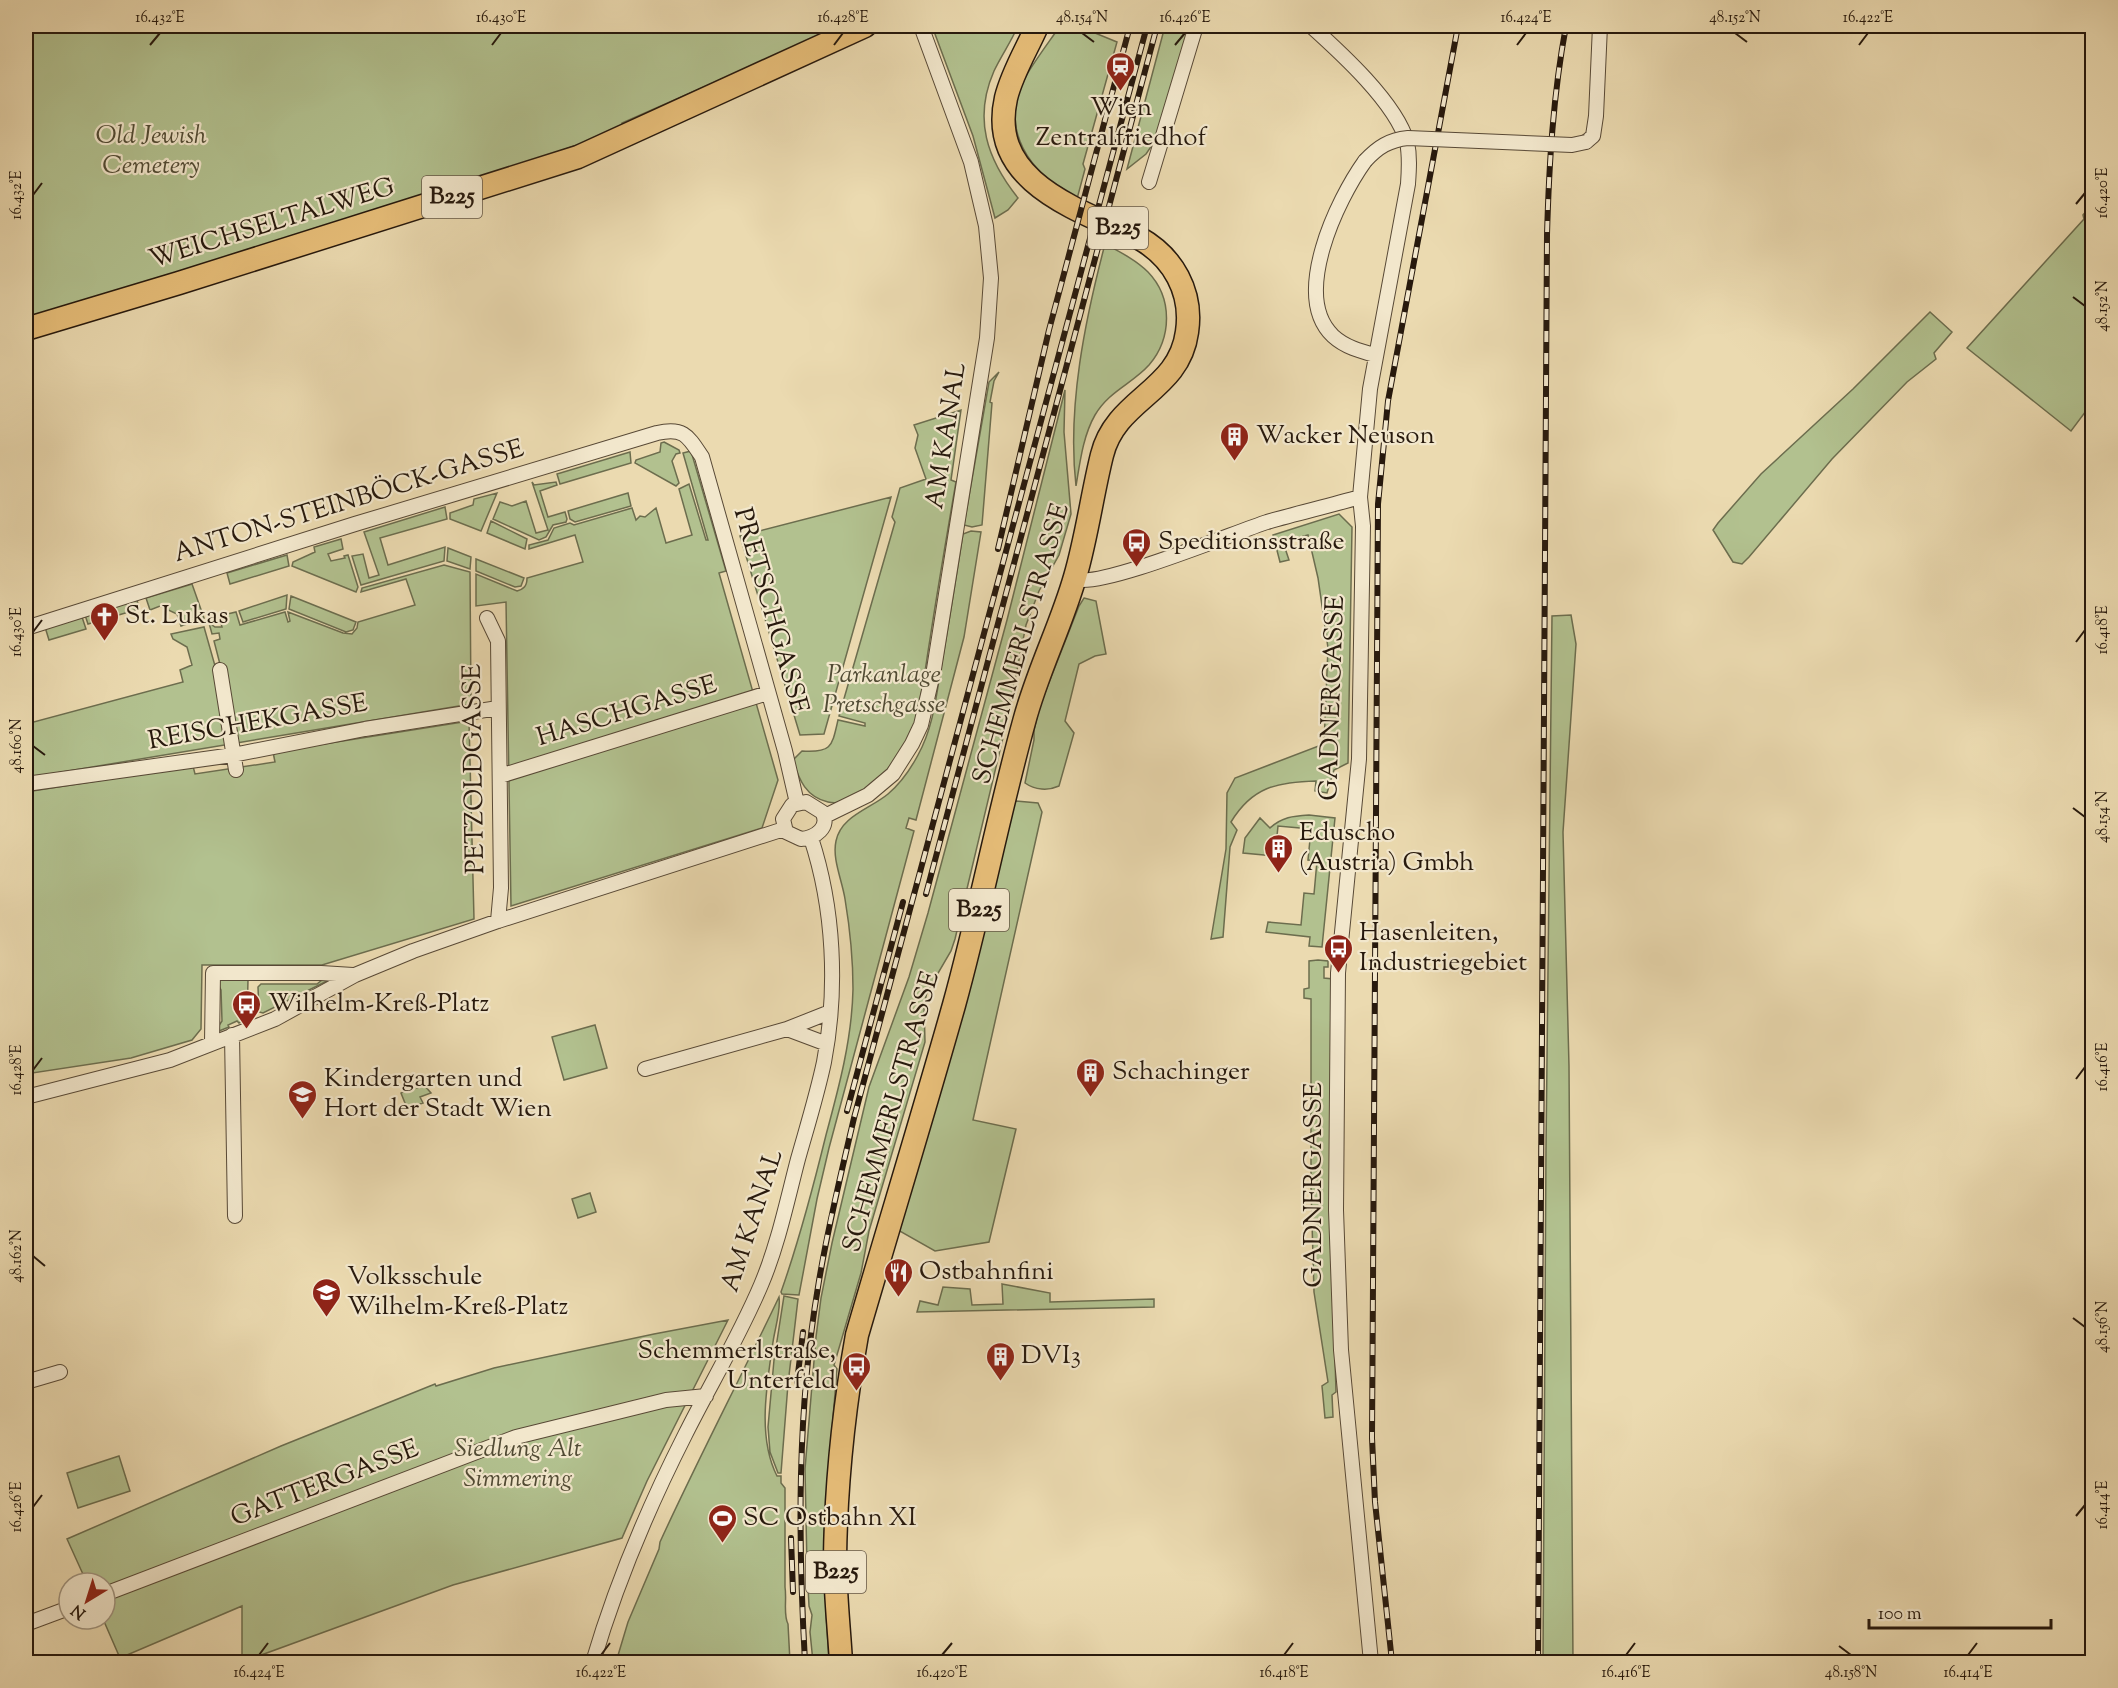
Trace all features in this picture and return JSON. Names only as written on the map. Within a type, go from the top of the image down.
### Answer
[{"type":"main road","name":"WEICHSELTALWEG","points":[[26,329],[578,157],[865,26]]},
{"type":"main road","name":"B225","points":[[1017,70],[1037,26]]},
{"type":"main road","name":"B225","points":[[1017,70],[1052,26]]},
{"type":"main road","name":"SCHEMMERLSTRASSE","points":[[841,1662],[835,1560],[838,1482],[857,1335],[954,1004],[1028,708],[1075,579],[1104,446],[1120,418],[1162,383],[1176,365],[1187,335],[1187,304],[1183,288],[1165,257],[1150,245],[1046,193],[1026,176],[1016,162],[1005,132],[1004,115],[1010,86],[1017,70]]},
{"type":"street","name":"AM KANAL","points":[[825,816],[868,795],[893,774],[921,725],[936,657],[987,338],[991,278],[986,226],[971,162],[921,26]]},
{"type":"street","points":[[1149,182],[1196,26]]},
{"type":"street","name":"GADNERGASSE","points":[[1311,26],[1344,57],[1381,98],[1402,128],[1407,143],[1409,165],[1408,184],[1375,355],[1360,497],[1363,526],[1359,759],[1338,973],[1336,1210],[1341,1350],[1371,1662]]},
{"type":"street","points":[[1375,355],[1344,344],[1333,336],[1320,317],[1315,287],[1334,218],[1347,190],[1365,161],[1376,149],[1401,139],[1572,145],[1586,142],[1593,136],[1596,116],[1600,26]]},
{"type":"street","name":"ANTON-STEINBÖCK-GASSE","points":[[26,628],[355,524],[657,433],[678,430],[687,436]]},
{"type":"street","name":"PRETSCHGASSE","points":[[687,436],[702,457],[797,803]]},
{"type":"street","points":[[1075,579],[1086,582],[1113,576],[1266,523],[1360,497]]},
{"type":"street","name":"PETZOLDGASSE","points":[[487,618],[498,641],[501,888],[498,921]]},
{"type":"street","points":[[220,670],[236,770]]},
{"type":"street","name":"HASCHGASSE","points":[[500,776],[768,693]]},
{"type":"street","name":"REISCHEKGASSE","points":[[26,784],[233,755],[365,729],[498,708]]},
{"type":"street","points":[[806,802],[813,805],[825,816],[824,826],[811,838],[795,838],[784,829],[783,819],[786,812],[797,803],[806,802]]},
{"type":"street","points":[[26,1086],[32,1095],[170,1060],[276,1019],[356,975],[413,951],[498,921],[784,829]]},
{"type":"street","name":"AM KANAL","points":[[593,1662],[639,1535],[676,1454],[750,1310],[777,1241],[815,1098],[826,1044],[832,975],[827,913],[820,866],[811,838]]},
{"type":"street","points":[[212,1042],[213,973],[356,975]]},
{"type":"street","points":[[645,1069],[787,1029],[830,1012]]},
{"type":"street","points":[[787,1029],[826,1044]]},
{"type":"street","points":[[232,1035],[235,1216]]},
{"type":"street","points":[[26,1382],[60,1372]]},
{"type":"street","name":"GATTERGASSE","points":[[117,1589],[516,1437],[666,1400],[706,1396]]},
{"type":"street","points":[[26,1624],[57,1612]]},
{"type":"green space","name":"Old Jewish Cemetery","points":[[26,26],[843,26],[622,123],[622,129],[501,172],[26,319]]},
{"type":"green space","points":[[932,26],[1018,26],[994,71],[985,106],[986,138],[991,153],[1018,198],[1008,210],[995,218],[973,136]]},
{"type":"green space","points":[[1060,26],[1078,26],[1117,42],[1083,164],[1085,169],[1077,199],[1045,176],[1033,163],[1023,148],[1017,132],[1015,114],[1018,96],[1026,76]]},
{"type":"green space","points":[[1165,26],[1191,26],[1155,141],[1146,154],[1127,169]]},
{"type":"green space","points":[[2092,207],[2092,403],[2071,431],[1967,348],[2084,219],[2083,215]]},
{"type":"green space","points":[[1105,244],[1128,256],[1148,272],[1156,282],[1165,306],[1165,331],[1157,354],[1149,365],[1107,400],[1095,415],[1085,440],[1076,486],[1074,426],[1076,395],[1085,333]]},
{"type":"green space","points":[[1930,312],[1952,332],[1934,353],[1936,359],[1907,382],[1832,459],[1742,564],[1733,562],[1713,530],[1718,523],[1761,474],[1853,389]]},
{"type":"green space","points":[[999,372],[994,381],[990,402],[992,403],[982,525],[972,527],[964,525],[989,382]]},
{"type":"green space","points":[[1065,390],[1064,432],[1071,514],[1059,555],[1039,591],[1026,625],[1006,725],[955,939],[951,951],[927,992],[924,1005],[925,1042],[869,1231],[861,1273],[834,1365],[837,1369],[825,1516],[829,1662],[813,1662],[810,1632],[812,1615],[809,1606],[807,1567],[805,1469],[821,1298],[869,1087],[909,977],[928,913],[1007,620]]},
{"type":"green space","name":"Parkanlage Pretschgasse","points":[[961,410],[951,480],[956,482],[919,707],[913,729],[891,765],[867,789],[840,802],[820,800],[804,787],[793,760],[802,751],[819,751],[829,746],[838,720],[865,726],[865,723],[839,716],[895,522],[892,517],[900,488],[926,479],[915,448],[918,435],[914,425]]},
{"type":"green space","points":[[664,442],[679,450],[680,453],[676,454],[672,461],[679,483],[676,486],[635,463],[636,460],[660,452],[661,443]]},
{"type":"green space","points":[[691,451],[726,571],[719,573],[778,780],[762,828],[511,906],[506,602],[476,606],[476,574],[517,591],[526,585],[527,578],[583,562],[575,535],[529,549],[529,545],[548,540],[554,528],[570,523],[574,525],[632,508],[636,520],[640,516],[645,517],[656,508],[666,543],[692,535],[679,489],[689,484],[706,540],[708,540],[683,453]]},
{"type":"green space","points":[[630,452],[631,463],[560,484],[557,474]]},
{"type":"green space","points":[[532,482],[534,485],[556,482],[557,485],[540,491],[548,517],[565,512],[567,519],[566,522],[553,525],[546,537],[539,540],[493,519],[500,502],[512,506],[526,501],[536,533],[548,530]]},
{"type":"green space","points":[[497,493],[481,531],[450,519],[450,513],[473,505],[474,499]]},
{"type":"green space","points":[[628,493],[631,506],[575,522],[570,519],[568,511]]},
{"type":"green space","points":[[891,497],[824,734],[800,735],[740,536]]},
{"type":"green space","points":[[445,507],[447,519],[380,538],[388,565],[445,547],[444,561],[361,585],[352,556],[363,554],[369,578],[379,575],[364,532]]},
{"type":"green space","points":[[1339,514],[1352,527],[1348,763],[1334,770],[1327,793],[1315,791],[1316,781],[1278,785],[1257,794],[1239,810],[1231,822],[1237,830],[1230,847],[1223,937],[1211,939],[1226,849],[1227,793],[1235,778],[1324,744],[1328,648],[1318,578],[1308,535],[1283,542],[1289,560],[1280,562],[1273,535]]},
{"type":"green space","points":[[491,521],[527,539],[525,549],[487,533]]},
{"type":"green space","points":[[971,531],[981,532],[964,637],[916,820],[909,818],[906,828],[914,831],[829,1148],[799,1295],[782,1294],[836,1099],[850,1026],[853,989],[852,955],[845,899],[836,862],[836,841],[839,832],[850,819],[888,794],[897,785],[912,766],[923,745],[931,724],[963,534]]},
{"type":"green space","points":[[341,539],[343,549],[328,554],[331,561],[345,558],[344,556],[348,555],[358,587],[356,592],[292,566],[293,562],[315,552],[314,547]]},
{"type":"green space","points":[[448,548],[471,557],[470,569],[447,561]]},
{"type":"green space","points":[[287,555],[289,566],[230,584],[227,573]]},
{"type":"green space","points":[[476,559],[524,578],[521,586],[515,587],[476,571]]},
{"type":"green space","points":[[444,565],[470,572],[471,704],[26,778],[26,724],[183,682],[180,670],[192,665],[187,647],[173,639],[171,634],[204,627],[217,673],[222,672],[214,641],[220,639],[219,633],[212,634],[209,623],[215,627],[222,627],[219,616],[236,612],[240,625],[285,612],[288,622],[290,621],[288,612],[343,633],[352,634],[358,622],[415,605],[406,579],[361,592],[362,588]]},
{"type":"green space","points":[[192,584],[204,618],[181,626],[177,614],[160,606],[150,610],[146,598]]},
{"type":"green space","points":[[287,595],[286,609],[243,622],[239,611]]},
{"type":"green space","points":[[291,596],[356,622],[353,630],[346,632],[289,609]]},
{"type":"green space","points":[[1084,598],[1096,601],[1106,654],[1095,656],[1079,664],[1065,721],[1074,733],[1059,786],[1050,789],[1037,788],[1025,783],[1039,708]]},
{"type":"green space","points":[[137,600],[139,609],[88,624],[85,615]]},
{"type":"green space","points":[[1571,615],[1576,644],[1563,832],[1569,1066],[1573,1662],[1543,1662],[1552,616]]},
{"type":"green space","points":[[82,617],[86,629],[49,640],[45,627]]},
{"type":"green space","points":[[469,721],[474,919],[322,965],[202,965],[201,1029],[192,1040],[131,1058],[26,1074],[26,792],[193,766],[195,774],[275,762],[273,752]]},
{"type":"green space","points":[[1016,801],[1038,803],[1042,812],[973,1120],[1016,1129],[989,1242],[935,1251],[896,1229],[1011,806]]},
{"type":"green space","points":[[1309,815],[1335,818],[1322,947],[1309,946],[1310,937],[1266,932],[1268,922],[1301,925],[1304,893],[1314,894],[1317,861],[1308,860],[1311,829],[1278,826],[1275,856],[1243,853],[1245,838],[1260,818],[1270,828],[1288,818]]},
{"type":"green space","points":[[1309,961],[1328,961],[1328,967],[1324,967],[1324,978],[1333,979],[1330,1190],[1336,1392],[1332,1395],[1333,1417],[1325,1418],[1322,1386],[1328,1382],[1314,1292],[1311,1187],[1311,999],[1304,998],[1304,989],[1309,988]]},
{"type":"green space","points":[[246,978],[248,980],[247,1018],[219,1031],[218,1027],[222,1021],[221,990],[217,982],[220,979]]},
{"type":"green space","points":[[322,980],[329,980],[263,1013],[259,1012],[258,987],[261,984],[317,984]]},
{"type":"green space","points":[[595,1025],[607,1068],[564,1080],[552,1037]]},
{"type":"green space","points":[[413,1079],[417,1088],[424,1085],[431,1093],[420,1097],[423,1103],[407,1108],[401,1093],[407,1090],[403,1081]]},
{"type":"green space","points":[[590,1193],[596,1212],[578,1218],[572,1199]]},
{"type":"green space","points":[[1002,1284],[1050,1293],[1050,1302],[1154,1299],[1154,1307],[917,1312],[920,1301],[938,1305],[943,1287],[970,1289],[972,1305],[1003,1304]]},
{"type":"green space","points":[[784,1296],[798,1299],[781,1473],[778,1473],[770,1452],[768,1427],[774,1360]]},
{"type":"green space","name":"SC Ostbahn XI","points":[[779,1297],[779,1313],[766,1393],[765,1428],[771,1461],[777,1476],[781,1476],[781,1483],[785,1488],[785,1612],[790,1662],[616,1662],[628,1622],[660,1542]]},
{"type":"green space","name":"Siedlung Alt Simmering","points":[[728,1320],[647,1481],[622,1538],[453,1585],[242,1662],[242,1606],[120,1658],[108,1631],[117,1631],[117,1571],[82,1571],[67,1539],[281,1446],[435,1384],[436,1386],[494,1368]]},
{"type":"green space","points":[[119,1456],[130,1491],[78,1508],[67,1473]]},
{"type":"railway","points":[[998,549],[1049,330],[1130,26]]},
{"type":"railway","points":[[805,1662],[800,1521],[803,1427],[811,1334],[830,1223],[854,1118],[1147,26]]},
{"type":"railway","points":[[926,894],[1157,26]]},
{"type":"railway","points":[[1392,1662],[1375,1502],[1372,1438],[1378,504],[1388,401],[1458,26]]},
{"type":"railway","points":[[1538,1662],[1547,235],[1552,130],[1566,26]]},
{"type":"railway","points":[[847,1111],[903,902]]},
{"type":"railway","points":[[797,1382],[803,1332]]},
{"type":"railway","points":[[791,1538],[793,1592]]},
{"type":"place","name":"Wien Zentralfriedhof","points":[[1121,92]]},
{"type":"place","name":"Wacker Neuson","points":[[1235,462]]},
{"type":"place","name":"Speditionsstraße","points":[[1137,568]]},
{"type":"place","name":"St. Lukas","points":[[104,642]]},
{"type":"place","name":"Eduscho (Austria) Gmbh","points":[[1278,874]]},
{"type":"place","name":"Hasenleiten, Industriegebiet","points":[[1338,974]]},
{"type":"place","name":"Wilhelm-Kreß-Platz","points":[[247,1030]]},
{"type":"place","name":"Schachinger","points":[[1091,1098]]},
{"type":"place","name":"Kindergarten und Hort der Stadt Wien","points":[[303,1120]]},
{"type":"place","name":"Ostbahnfini","points":[[898,1298]]},
{"type":"place","name":"Volksschule Wilhelm-Kreß-Platz","points":[[326,1318]]},
{"type":"place","name":"DVI3","points":[[1000,1382]]},
{"type":"place","name":"Schemmerlstraße, Unterfeld","points":[[857,1392]]},
{"type":"place","name":"SC Ostbahn XI","points":[[722,1544]]}]
